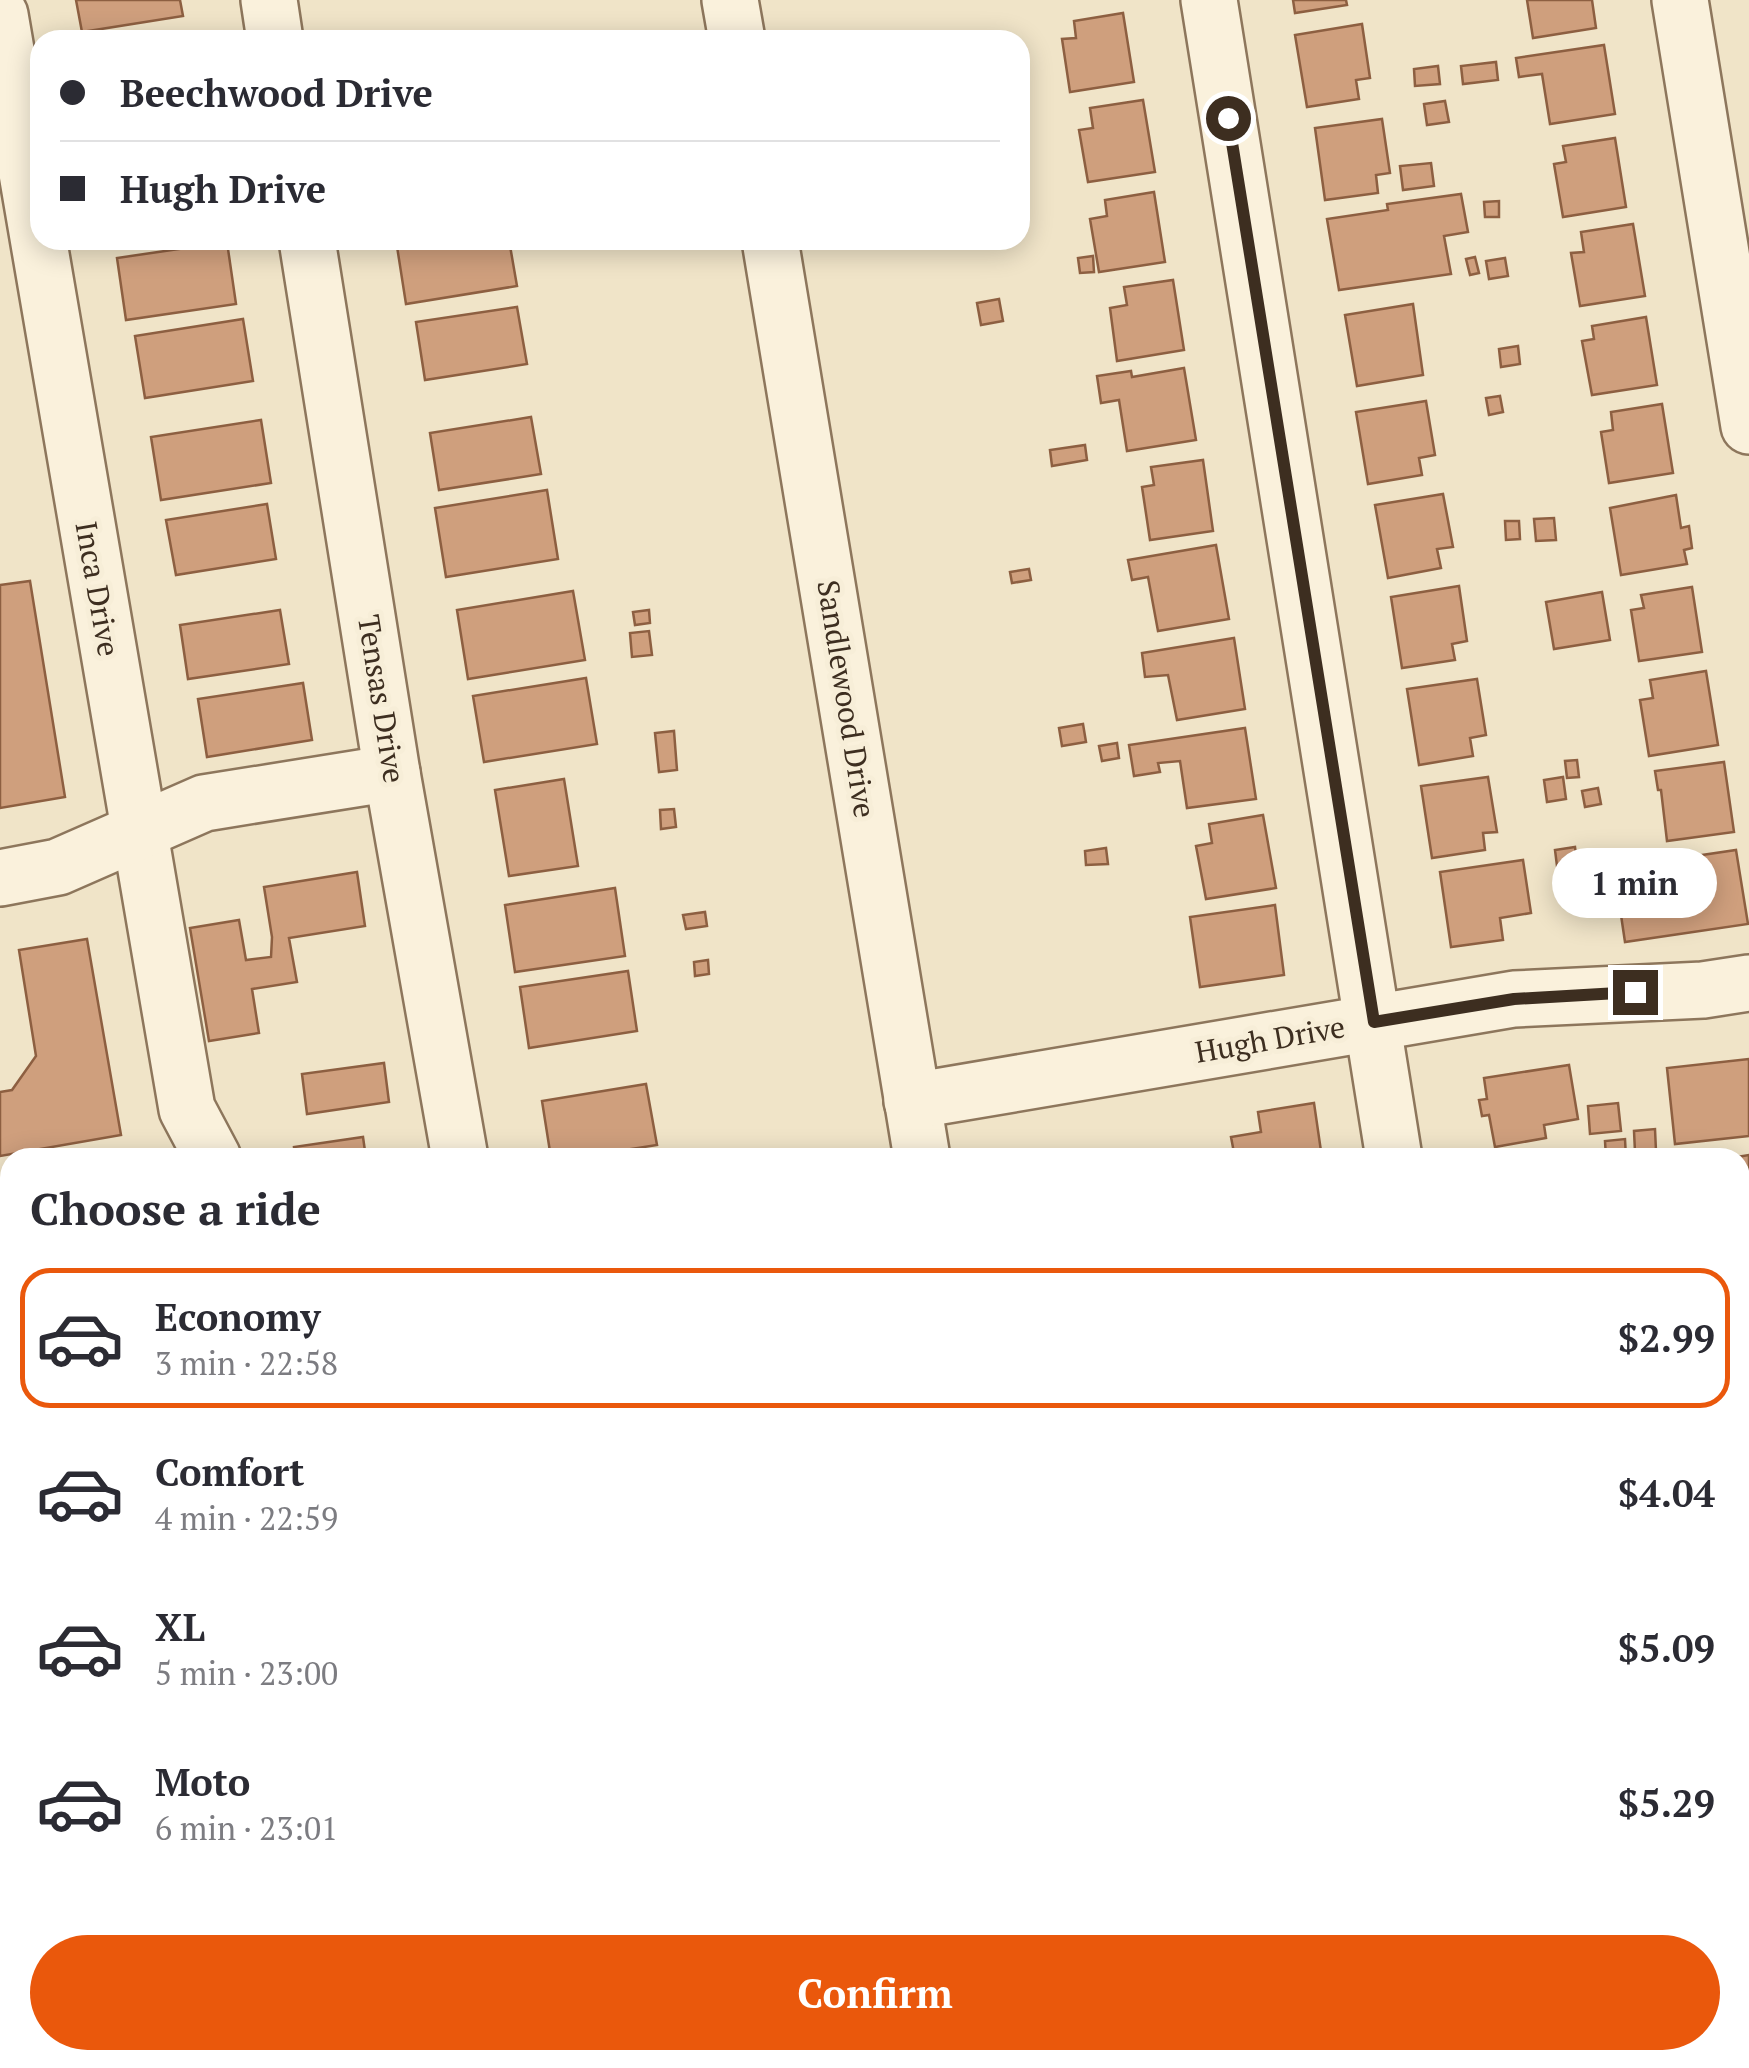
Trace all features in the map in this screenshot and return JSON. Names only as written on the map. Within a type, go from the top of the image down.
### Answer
[{"type":"street","points":[[269,0],[274,30]]},
{"type":"street","points":[[730,0],[735,30]]},
{"type":"street","points":[[1208,0],[1393,1148]]},
{"type":"street","points":[[1680,0],[1749,426]]},
{"type":"street","name":"Inca Drive","points":[[0,15],[30,192]]},
{"type":"street","name":"Inca Drive","points":[[40,250],[186,1109],[208,1148]]},
{"type":"street","name":"Tensas Drive","points":[[309,250],[392,772],[458,1148]]},
{"type":"street","name":"Sandlewood Drive","points":[[772,250],[920,1148]]},
{"type":"street","points":[[0,878],[58,867],[204,802],[392,772]]},
{"type":"street","name":"Hugh Drive","points":[[912,1100],[1514,999],[1704,990],[1749,983]]},
{"type":"building","points":[[76,0],[180,0],[183,16],[82,30]]},
{"type":"building","points":[[1293,0],[1346,0],[1347,5],[1295,13]]},
{"type":"building","points":[[1527,0],[1592,0],[1596,28],[1533,38]]},
{"type":"building","points":[[1123,13],[1134,82],[1070,92],[1062,39],[1076,38],[1074,21]]},
{"type":"building","points":[[1362,24],[1370,78],[1356,80],[1359,99],[1307,107],[1295,35]]},
{"type":"building","points":[[1604,45],[1615,114],[1550,124],[1542,74],[1519,77],[1516,58]]},
{"type":"building","points":[[1496,62],[1498,80],[1463,84],[1461,66]]},
{"type":"building","points":[[1438,66],[1440,84],[1415,86],[1414,69]]},
{"type":"building","points":[[1143,100],[1155,172],[1088,182],[1079,130],[1093,128],[1090,108]]},
{"type":"building","points":[[1445,101],[1449,122],[1427,125],[1424,104]]},
{"type":"building","points":[[1382,119],[1390,173],[1376,175],[1378,193],[1325,200],[1315,128]]},
{"type":"building","points":[[1615,138],[1626,207],[1563,217],[1554,164],[1566,162],[1563,146]]},
{"type":"building","points":[[1431,163],[1434,186],[1403,190],[1400,166]]},
{"type":"building","points":[[1154,192],[1165,262],[1099,272],[1090,219],[1107,216],[1105,200]]},
{"type":"building","points":[[1461,194],[1468,232],[1444,236],[1451,274],[1339,290],[1327,219],[1388,210],[1387,204]]},
{"type":"building","points":[[1499,201],[1499,217],[1485,217],[1484,202]]},
{"type":"building","points":[[1633,224],[1645,296],[1580,306],[1571,253],[1584,252],[1581,232]]},
{"type":"building","points":[[172,250],[228,250],[236,304],[126,320],[117,258]]},
{"type":"building","points":[[398,250],[511,250],[517,286],[406,304]]},
{"type":"building","points":[[1093,256],[1094,272],[1080,273],[1078,258]]},
{"type":"building","points":[[1475,257],[1479,273],[1470,275],[1466,259]]},
{"type":"building","points":[[1505,258],[1508,276],[1489,279],[1486,261]]},
{"type":"building","points":[[1173,280],[1184,350],[1117,361],[1110,308],[1127,305],[1124,287]]},
{"type":"building","points":[[999,299],[1003,321],[981,325],[977,303]]},
{"type":"building","points":[[1413,304],[1423,375],[1357,386],[1345,315]]},
{"type":"building","points":[[517,307],[527,364],[425,380],[416,322]]},
{"type":"building","points":[[1646,317],[1657,385],[1592,395],[1582,341],[1594,339],[1592,326]]},
{"type":"building","points":[[243,319],[253,381],[145,398],[135,336]]},
{"type":"building","points":[[1518,346],[1520,364],[1501,367],[1499,349]]},
{"type":"building","points":[[1184,368],[1196,440],[1127,451],[1119,400],[1101,403],[1097,376],[1131,371],[1132,377]]},
{"type":"building","points":[[1500,396],[1503,412],[1489,415],[1486,398]]},
{"type":"building","points":[[1426,401],[1435,455],[1419,458],[1422,475],[1368,484],[1356,412]]},
{"type":"building","points":[[1662,404],[1673,473],[1609,483],[1601,432],[1613,430],[1611,412]]},
{"type":"building","points":[[531,417],[541,474],[439,490],[430,433]]},
{"type":"building","points":[[261,420],[271,483],[161,500],[151,437]]},
{"type":"building","points":[[1085,445],[1087,460],[1052,466],[1050,450]]},
{"type":"building","points":[[1203,460],[1213,531],[1150,540],[1142,487],[1154,485],[1151,467]]},
{"type":"building","points":[[547,490],[558,559],[446,577],[435,508]]},
{"type":"building","points":[[1443,494],[1453,547],[1437,549],[1441,568],[1388,578],[1375,505]]},
{"type":"building","points":[[1676,495],[1681,528],[1689,526],[1692,548],[1684,550],[1687,564],[1621,575],[1610,508]]},
{"type":"building","points":[[267,504],[276,559],[176,575],[166,520]]},
{"type":"building","points":[[1554,518],[1556,540],[1536,541],[1534,519]]},
{"type":"building","points":[[1505,521],[1519,521],[1520,539],[1506,540]]},
{"type":"building","points":[[1216,545],[1229,619],[1158,631],[1148,577],[1132,580],[1128,560]]},
{"type":"building","points":[[1029,569],[1031,580],[1012,583],[1010,572]]},
{"type":"building","points":[[30,581],[65,797],[0,808],[0,585]]},
{"type":"building","points":[[1459,586],[1467,641],[1452,644],[1455,660],[1402,668],[1391,597]]},
{"type":"building","points":[[1692,587],[1702,652],[1639,661],[1631,610],[1644,608],[1641,595]]},
{"type":"building","points":[[573,591],[585,660],[468,679],[457,610]]},
{"type":"building","points":[[1602,592],[1610,640],[1554,649],[1546,602]]},
{"type":"building","points":[[280,610],[289,664],[188,679],[180,625]]},
{"type":"building","points":[[649,610],[650,623],[635,625],[633,612]]},
{"type":"building","points":[[649,631],[652,655],[632,657],[630,633]]},
{"type":"building","points":[[1234,638],[1245,709],[1177,720],[1168,675],[1145,677],[1142,653]]},
{"type":"building","points":[[1706,671],[1718,745],[1649,756],[1640,700],[1653,698],[1650,680]]},
{"type":"building","points":[[586,678],[597,744],[484,762],[473,696]]},
{"type":"building","points":[[1477,679],[1486,735],[1470,738],[1473,756],[1419,765],[1407,689]]},
{"type":"building","points":[[303,683],[312,740],[207,757],[198,699]]},
{"type":"building","points":[[1083,724],[1086,742],[1062,746],[1059,728]]},
{"type":"building","points":[[1245,728],[1256,799],[1187,808],[1180,761],[1158,763],[1160,772],[1134,776],[1129,745]]},
{"type":"building","points":[[674,731],[677,770],[659,772],[655,733]]},
{"type":"building","points":[[1117,743],[1119,758],[1102,761],[1099,746]]},
{"type":"building","points":[[1577,760],[1579,777],[1567,778],[1565,761]]},
{"type":"building","points":[[1724,762],[1734,832],[1667,841],[1655,771]]},
{"type":"building","points":[[1488,777],[1497,832],[1483,833],[1485,850],[1432,858],[1421,786]]},
{"type":"building","points":[[1563,777],[1566,799],[1547,802],[1544,780]]},
{"type":"building","points":[[564,779],[578,866],[509,876],[495,790]]},
{"type":"building","points":[[1598,788],[1601,804],[1585,807],[1582,791]]},
{"type":"building","points":[[674,809],[676,827],[661,829],[660,810]]},
{"type":"building","points":[[1263,815],[1276,888],[1206,899],[1196,846],[1212,843],[1209,824]]},
{"type":"building","points":[[1575,847],[1577,864],[1557,866],[1555,850]]},
{"type":"building","points":[[1106,848],[1108,864],[1086,865],[1085,851]]},
{"type":"building","points":[[1736,850],[1748,924],[1625,942],[1614,868]]},
{"type":"building","points":[[1523,860],[1531,913],[1500,918],[1503,940],[1451,947],[1440,872]]},
{"type":"building","points":[[1606,869],[1607,889],[1593,891],[1591,870]]},
{"type":"building","points":[[357,872],[365,926],[289,938],[297,982],[252,989],[259,1033],[209,1041],[190,928],[239,920],[246,960],[271,957],[264,887]]},
{"type":"building","points":[[615,888],[625,956],[515,972],[505,905]]},
{"type":"building","points":[[1275,905],[1284,975],[1200,987],[1190,917]]},
{"type":"building","points":[[705,912],[707,926],[686,929],[683,915]]},
{"type":"building","points":[[87,939],[121,1135],[46,1148],[0,1148],[0,1092],[12,1090],[36,1056],[19,950]]},
{"type":"building","points":[[708,960],[709,974],[695,976],[694,962]]},
{"type":"building","points":[[628,971],[637,1031],[529,1048],[520,987]]},
{"type":"building","points":[[1749,1059],[1749,1136],[1675,1144],[1667,1068]]},
{"type":"building","points":[[384,1063],[389,1102],[307,1114],[302,1074]]},
{"type":"building","points":[[1569,1065],[1578,1119],[1544,1125],[1546,1138],[1495,1147],[1489,1115],[1482,1116],[1479,1100],[1487,1099],[1484,1078]]},
{"type":"building","points":[[646,1084],[657,1145],[549,1148],[542,1101]]},
{"type":"building","points":[[1314,1103],[1321,1148],[1233,1148],[1231,1137],[1261,1132],[1258,1112]]},
{"type":"building","points":[[1618,1103],[1621,1131],[1590,1134],[1588,1106]]},
{"type":"building","points":[[1655,1129],[1656,1148],[1635,1148],[1634,1131]]},
{"type":"building","points":[[363,1137],[365,1148],[294,1148]]},
{"type":"building","points":[[1625,1139],[1625,1148],[1605,1148],[1605,1141]]},
{"type":"route","points":[[1228,118],[1374,1022],[1514,999],[1635,992]]}]
